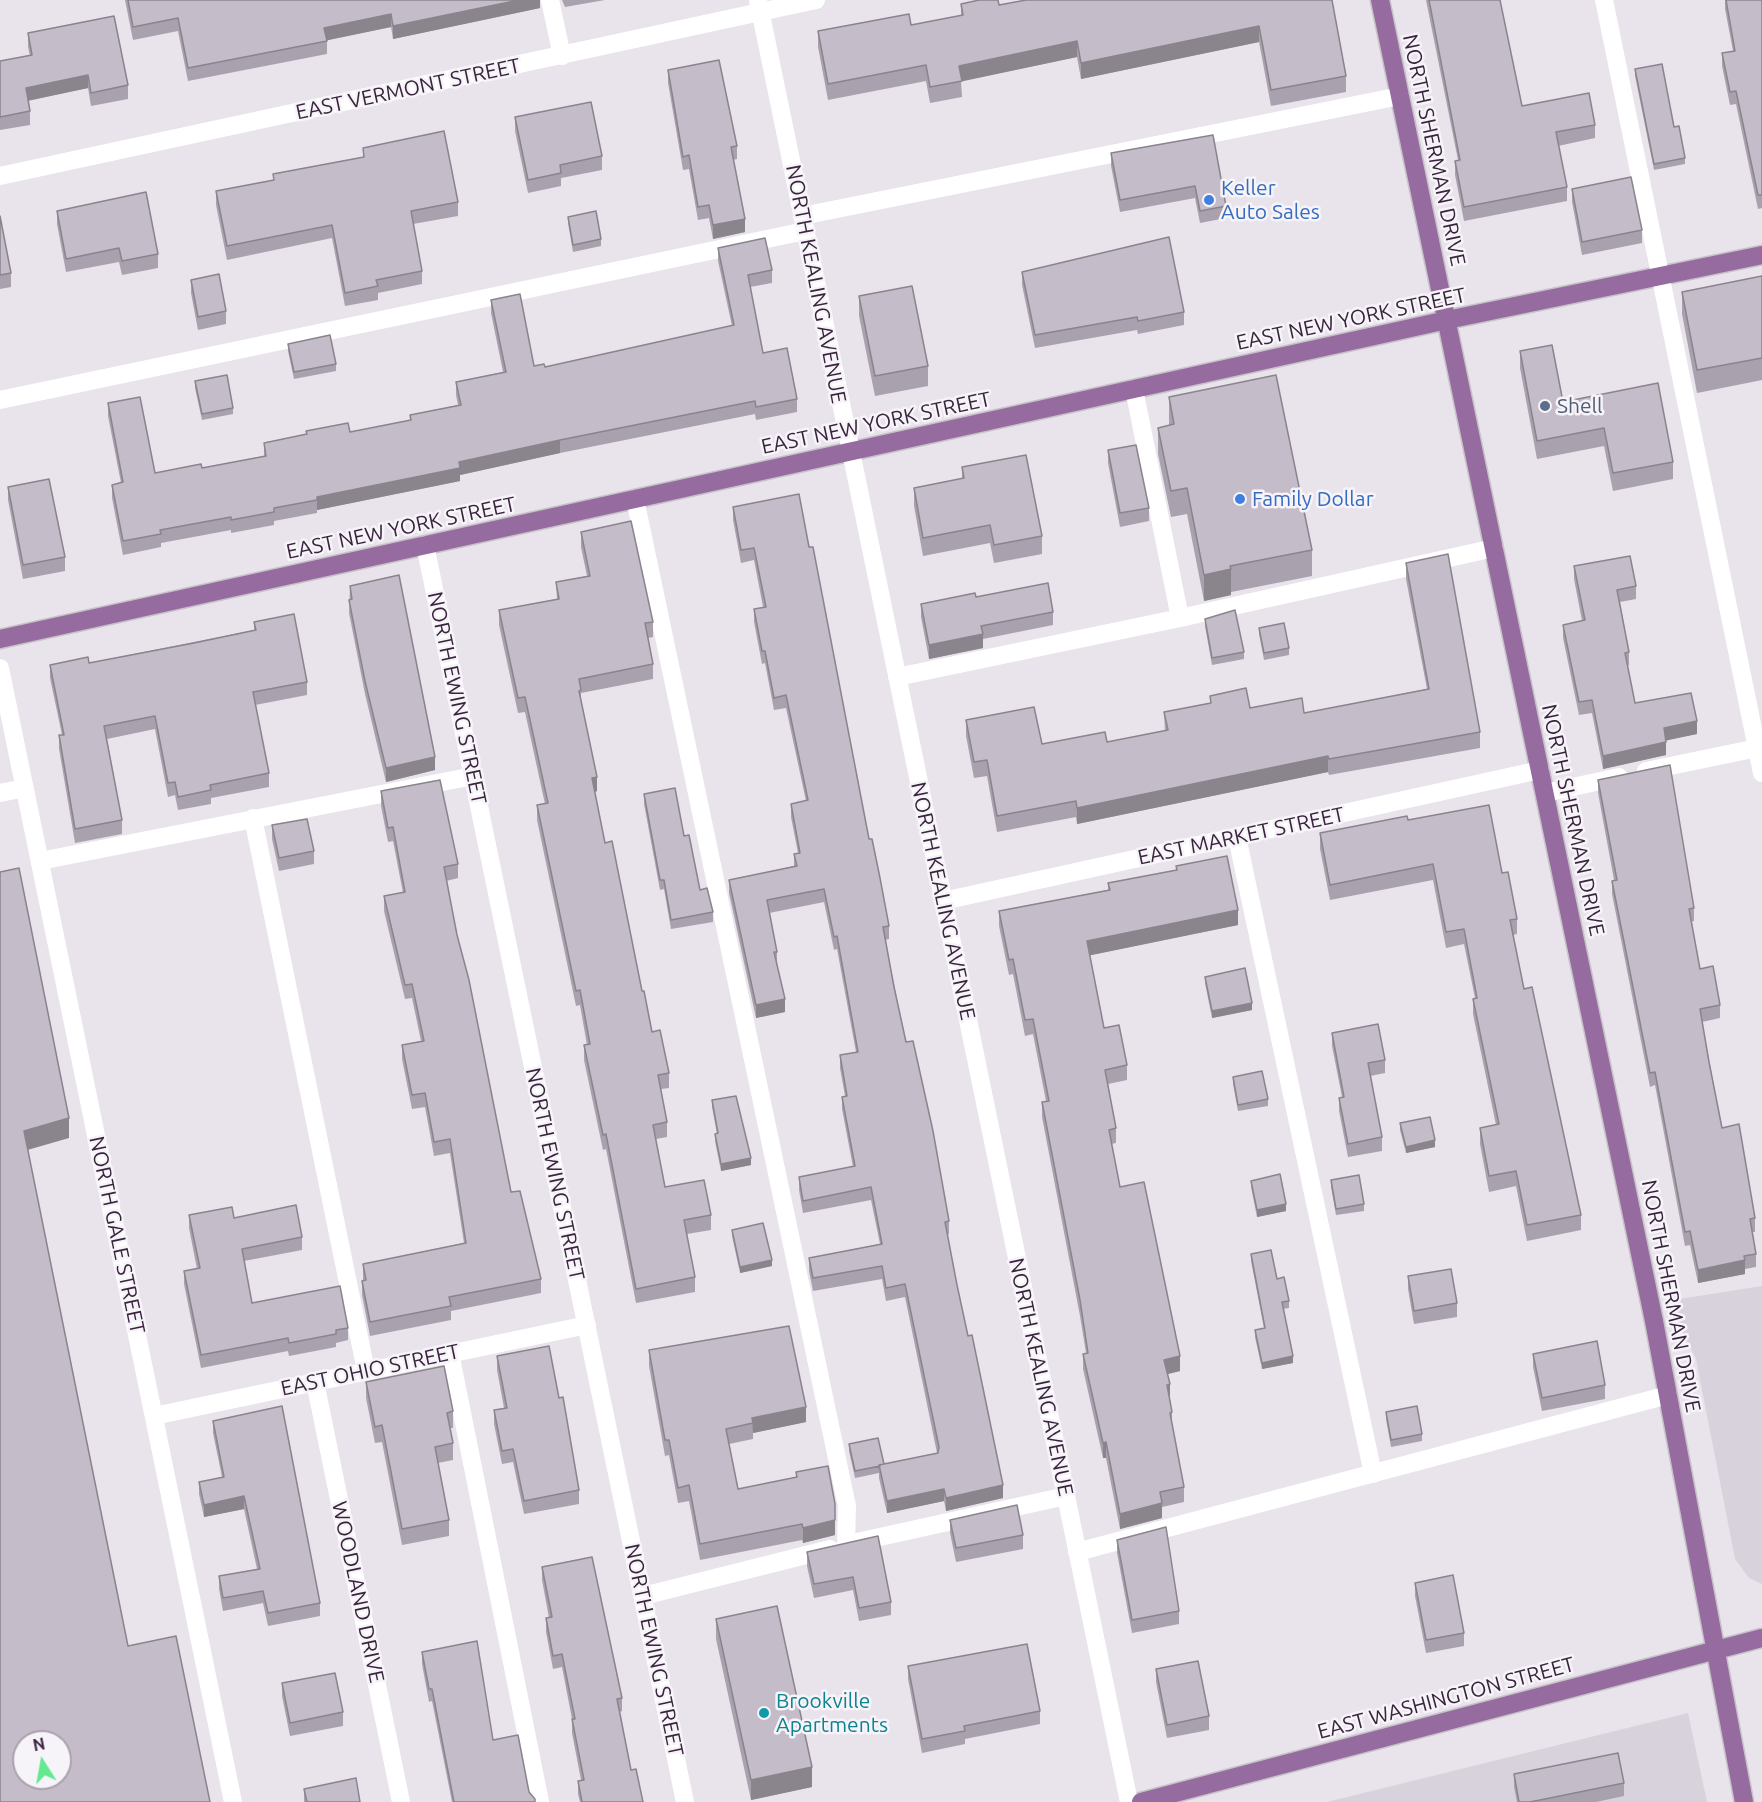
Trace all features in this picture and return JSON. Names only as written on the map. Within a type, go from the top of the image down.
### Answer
[{"type":"main road","name":"NORTH SHERMAN DRIVE","points":[[1380,0],[1668,1395],[1744,1802]]},
{"type":"main road","name":"EAST NEW YORK STREET","points":[[0,639],[1447,320],[1762,255]]},
{"type":"main road","name":"EAST WASHINGTON STREET","points":[[1141,1802],[1762,1638]]},
{"type":"street","points":[[550,0],[562,56]]},
{"type":"street","name":"EAST VERMONT STREET","points":[[0,176],[562,56],[760,6],[816,0]]},
{"type":"street","points":[[1604,0],[1760,747],[1762,773]]},
{"type":"street","name":"NORTH KEALING AVENUE","points":[[760,6],[1129,1802]]},
{"type":"street","points":[[0,400],[804,223],[1400,96]]},
{"type":"street","points":[[1134,389],[1180,618]]},
{"type":"street","points":[[635,499],[847,1506],[846,1544]]},
{"type":"street","name":"NORTH EWING STREET","points":[[425,545],[686,1802]]},
{"type":"street","points":[[897,677],[1180,618],[1494,548]]},
{"type":"street","name":"NORTH GALE STREET","points":[[0,668],[233,1802]]},
{"type":"street","points":[[1545,793],[1760,747]]},
{"type":"street","name":"EAST MARKET STREET","points":[[943,902],[1540,770]]},
{"type":"street","points":[[40,861],[473,776]]},
{"type":"street","points":[[0,793],[25,788]]},
{"type":"street","points":[[253,818],[366,1371]]},
{"type":"street","points":[[1237,837],[1373,1474]]},
{"type":"street","name":"EAST OHIO STREET","points":[[154,1416],[587,1324]]},
{"type":"street","points":[[450,1353],[540,1802]]},
{"type":"street","name":"WOODLAND DRIVE","points":[[315,1382],[401,1802]]},
{"type":"street","points":[[1077,1552],[1668,1395]]},
{"type":"street","points":[[643,1596],[846,1544],[1065,1496]]},
{"type":"shaded area","points":[[1762,1286],[1762,1584],[1749,1578],[1735,1559],[1696,1359],[1667,1301]]},
{"type":"shaded area","points":[[1688,1713],[1707,1802],[1327,1802]]},
{"type":"building","points":[[128,0],[519,0],[393,26],[391,14],[324,28],[327,41],[188,68],[178,18],[133,27]]},
{"type":"building","points":[[979,0],[998,0],[999,5],[1026,0],[1332,0],[1346,76],[1271,90],[1259,26],[1081,63],[1077,41],[959,66],[962,81],[930,87],[926,65],[828,84],[818,31],[909,14],[911,25],[963,15],[961,4]]},
{"type":"building","points":[[1429,0],[1500,0],[1522,106],[1589,93],[1595,125],[1556,132],[1567,187],[1464,207],[1455,161],[1460,160]]},
{"type":"building","points":[[1726,0],[1762,0],[1762,195],[1758,195],[1736,91],[1730,92],[1722,53],[1735,51]]},
{"type":"building","points":[[114,16],[128,85],[91,93],[88,75],[26,88],[30,111],[0,117],[0,61],[32,55],[28,33]]},
{"type":"building","points":[[719,60],[737,146],[731,147],[745,219],[713,225],[709,205],[698,207],[689,155],[683,157],[668,70]]},
{"type":"building","points":[[1662,64],[1674,127],[1679,126],[1685,158],[1654,164],[1635,69]]},
{"type":"building","points":[[591,102],[602,156],[560,165],[561,173],[528,180],[515,117]]},
{"type":"building","points":[[444,131],[458,202],[411,211],[422,271],[376,280],[378,286],[345,293],[332,225],[227,246],[216,191],[274,180],[273,174],[364,157],[363,148]]},
{"type":"building","points":[[1213,135],[1226,206],[1200,211],[1195,186],[1120,200],[1111,153]]},
{"type":"building","points":[[1631,177],[1642,230],[1582,242],[1572,189]]},
{"type":"building","points":[[146,192],[158,254],[122,261],[119,248],[66,259],[57,211]]},
{"type":"building","points":[[596,211],[601,239],[573,245],[568,217]]},
{"type":"building","points":[[0,216],[11,273],[0,275]]},
{"type":"building","points":[[1169,237],[1184,312],[1138,321],[1137,317],[1035,335],[1022,272]]},
{"type":"building","points":[[765,238],[772,270],[748,275],[763,353],[787,348],[797,399],[756,407],[755,401],[560,440],[459,462],[460,468],[317,497],[317,500],[274,508],[274,512],[160,530],[161,534],[123,541],[112,485],[123,482],[108,403],[140,397],[155,473],[201,464],[202,468],[266,456],[264,443],[307,434],[306,431],[348,423],[350,432],[411,420],[410,415],[461,405],[456,382],[506,372],[491,300],[520,294],[534,366],[544,364],[545,367],[734,325],[718,248]]},
{"type":"building","points":[[219,274],[226,311],[198,317],[191,280]]},
{"type":"building","points":[[1762,276],[1762,358],[1697,370],[1682,292]]},
{"type":"building","points":[[912,286],[928,366],[875,376],[859,296]]},
{"type":"building","points":[[330,335],[336,364],[294,372],[288,344]]},
{"type":"building","points":[[1552,345],[1563,402],[1658,383],[1673,462],[1613,473],[1604,428],[1537,441],[1520,351]]},
{"type":"building","points":[[227,375],[233,408],[202,414],[195,381]]},
{"type":"building","name":"Family Dollar","points":[[1276,375],[1312,550],[1230,566],[1231,569],[1204,575],[1187,488],[1171,491],[1158,428],[1174,424],[1169,397]]},
{"type":"building","points":[[1136,445],[1149,508],[1120,513],[1108,450]]},
{"type":"building","points":[[1026,455],[1042,536],[994,545],[990,525],[923,538],[914,488],[964,478],[962,467]]},
{"type":"building","points":[[49,479],[65,557],[23,565],[8,487]]},
{"type":"building","points":[[799,494],[809,547],[813,547],[869,839],[872,839],[880,878],[889,926],[883,927],[894,987],[906,1042],[913,1041],[933,1131],[949,1221],[945,1222],[957,1285],[968,1336],[972,1335],[1003,1485],[946,1498],[944,1489],[887,1501],[879,1465],[938,1453],[939,1447],[905,1284],[886,1288],[882,1266],[813,1278],[809,1258],[882,1244],[871,1187],[803,1201],[799,1177],[855,1166],[842,1097],[847,1096],[840,1055],[858,1052],[837,936],[834,937],[824,889],[767,900],[777,952],[774,952],[785,999],[756,1005],[729,880],[797,866],[794,854],[800,853],[791,804],[808,800],[786,695],[774,698],[765,651],[762,651],[754,609],[766,607],[754,548],[741,550],[733,507]]},
{"type":"building","points":[[631,521],[653,622],[645,623],[653,664],[579,679],[581,690],[579,691],[597,777],[592,778],[605,843],[612,841],[652,1032],[660,1030],[669,1073],[658,1075],[667,1122],[653,1125],[665,1187],[704,1180],[711,1215],[684,1220],[695,1277],[636,1289],[606,1134],[603,1135],[584,1045],[590,1044],[580,990],[576,991],[537,805],[548,803],[525,697],[518,698],[499,610],[559,599],[556,582],[590,576],[581,532]]},
{"type":"building","points":[[1448,554],[1480,732],[1329,759],[1328,756],[1077,808],[1076,801],[997,816],[987,760],[974,762],[966,720],[1034,707],[1042,744],[1105,732],[1107,742],[1168,730],[1164,712],[1211,703],[1210,696],[1246,688],[1250,708],[1302,698],[1304,713],[1429,689],[1406,563]]},
{"type":"building","points":[[1630,556],[1636,586],[1617,590],[1629,652],[1625,653],[1635,703],[1691,693],[1697,721],[1664,728],[1666,742],[1603,756],[1592,700],[1579,702],[1563,625],[1585,620],[1574,566]]},
{"type":"building","points":[[399,575],[435,757],[386,768],[349,600],[352,599],[350,586]]},
{"type":"building","points":[[1048,583],[1053,612],[981,626],[983,634],[929,645],[921,604],[975,593],[976,597]]},
{"type":"building","points":[[1235,610],[1244,652],[1212,658],[1205,619]]},
{"type":"building","points":[[294,614],[307,682],[253,692],[269,773],[210,785],[211,790],[178,797],[175,782],[168,783],[155,716],[104,726],[122,820],[75,829],[59,735],[64,735],[50,665],[88,657],[89,663],[194,643],[256,630],[254,622]]},
{"type":"building","points":[[1284,623],[1289,648],[1264,653],[1259,628]]},
{"type":"building","points":[[1670,765],[1694,908],[1689,909],[1700,969],[1713,966],[1720,1005],[1700,1009],[1709,1062],[1722,1128],[1739,1124],[1755,1218],[1750,1219],[1756,1254],[1744,1256],[1745,1260],[1698,1270],[1690,1231],[1685,1232],[1655,1072],[1650,1073],[1612,881],[1617,880],[1598,780]]},
{"type":"building","points":[[440,780],[458,864],[444,867],[457,935],[469,980],[511,1192],[520,1191],[541,1279],[449,1297],[451,1306],[370,1322],[362,1281],[366,1280],[363,1264],[466,1243],[450,1139],[434,1142],[425,1093],[412,1095],[402,1045],[424,1041],[412,984],[405,985],[384,896],[405,892],[393,827],[388,828],[381,791]]},
{"type":"building","points":[[675,788],[684,836],[689,835],[700,890],[707,888],[713,912],[671,920],[664,880],[660,880],[644,794]]},
{"type":"building","points":[[1489,805],[1502,873],[1508,872],[1517,919],[1510,920],[1524,989],[1532,987],[1581,1215],[1527,1225],[1516,1171],[1489,1176],[1480,1128],[1499,1124],[1473,999],[1477,998],[1464,929],[1446,932],[1433,864],[1330,885],[1320,833],[1407,816],[1408,820]]},
{"type":"building","points":[[307,819],[314,851],[279,858],[272,825]]},
{"type":"building","points":[[1227,856],[1238,910],[1087,941],[1104,1028],[1119,1025],[1127,1065],[1105,1070],[1116,1128],[1109,1130],[1120,1187],[1144,1182],[1180,1356],[1164,1360],[1170,1384],[1167,1385],[1172,1412],[1170,1413],[1184,1487],[1160,1492],[1162,1503],[1120,1514],[1106,1442],[1103,1443],[1083,1354],[1088,1353],[1042,1102],[1049,1101],[1033,1019],[1025,1020],[1013,959],[1009,960],[999,911],[1110,890],[1108,883],[1177,870],[1176,866]]},
{"type":"building","points":[[19,868],[69,1118],[24,1131],[128,1646],[176,1636],[210,1802],[0,1802],[0,872]]},
{"type":"building","points":[[1245,968],[1252,1003],[1212,1011],[1205,977]]},
{"type":"building","points":[[1378,1024],[1385,1060],[1368,1063],[1382,1137],[1348,1144],[1339,1098],[1344,1097],[1332,1033]]},
{"type":"building","points":[[1262,1071],[1268,1099],[1238,1105],[1233,1077]]},
{"type":"building","points":[[736,1096],[751,1158],[721,1164],[712,1100]]},
{"type":"building","points":[[1430,1117],[1435,1140],[1406,1147],[1400,1123]]},
{"type":"building","points":[[1280,1174],[1286,1204],[1257,1210],[1251,1181]]},
{"type":"building","points":[[1359,1175],[1364,1204],[1336,1209],[1331,1180]]},
{"type":"building","points":[[296,1205],[302,1237],[242,1249],[252,1303],[340,1286],[348,1328],[336,1330],[336,1334],[289,1343],[288,1338],[201,1355],[184,1271],[200,1268],[189,1215],[232,1207],[234,1218]]},
{"type":"building","points":[[763,1223],[772,1260],[740,1267],[732,1230]]},
{"type":"building","points":[[1271,1250],[1277,1279],[1284,1277],[1289,1301],[1282,1302],[1293,1356],[1262,1363],[1255,1330],[1265,1328],[1251,1254]]},
{"type":"building","points":[[1451,1269],[1457,1303],[1414,1311],[1408,1276]]},
{"type":"building","points":[[789,1326],[806,1407],[752,1418],[753,1423],[726,1429],[738,1489],[797,1477],[796,1472],[828,1466],[835,1504],[835,1520],[803,1528],[802,1524],[700,1544],[689,1485],[678,1488],[669,1440],[665,1440],[649,1350]]},
{"type":"building","points":[[1597,1341],[1605,1385],[1542,1398],[1533,1354]]},
{"type":"building","points":[[549,1346],[559,1398],[563,1397],[579,1490],[524,1501],[513,1449],[502,1451],[494,1410],[507,1408],[497,1356]]},
{"type":"building","points":[[444,1366],[453,1411],[447,1413],[453,1443],[435,1447],[449,1520],[402,1529],[382,1425],[375,1427],[366,1382]]},
{"type":"building","points":[[282,1406],[320,1603],[268,1613],[263,1591],[223,1598],[219,1576],[260,1569],[244,1496],[204,1505],[199,1482],[224,1477],[213,1421]]},
{"type":"building","points":[[1417,1406],[1422,1434],[1391,1440],[1386,1412]]},
{"type":"building","points":[[878,1438],[884,1464],[855,1471],[849,1444]]},
{"type":"building","points":[[1017,1505],[1023,1535],[956,1548],[950,1520]]},
{"type":"building","points":[[1166,1527],[1179,1611],[1132,1620],[1117,1540]]},
{"type":"building","points":[[878,1536],[891,1602],[859,1608],[853,1577],[814,1584],[807,1552]]},
{"type":"building","points":[[592,1557],[622,1698],[617,1699],[631,1770],[636,1769],[643,1802],[582,1802],[578,1781],[584,1780],[572,1719],[575,1719],[562,1654],[553,1656],[546,1618],[552,1617],[542,1567]]},
{"type":"building","points":[[1453,1575],[1464,1633],[1426,1640],[1415,1583]]},
{"type":"building","name":"Brookville Apartments","points":[[777,1606],[812,1767],[751,1780],[716,1619]]},
{"type":"building","points":[[477,1641],[493,1740],[518,1735],[529,1792],[535,1802],[454,1802],[432,1689],[429,1689],[422,1652]]},
{"type":"building","points":[[1027,1644],[1040,1711],[964,1726],[965,1731],[922,1739],[908,1666]]},
{"type":"building","points":[[1198,1661],[1209,1716],[1167,1725],[1156,1669]]},
{"type":"building","points":[[335,1673],[343,1712],[290,1723],[282,1683]]},
{"type":"building","points":[[1618,1753],[1624,1783],[1530,1802],[1519,1802],[1514,1774]]},
{"type":"building","points":[[356,1778],[360,1802],[307,1802],[304,1789]]},
{"type":"place","name":"Keller Auto Sales","points":[[1209,200]]},
{"type":"place","name":"Shell","points":[[1545,406]]},
{"type":"place","name":"Family Dollar","points":[[1240,499]]},
{"type":"place","name":"Brookville Apartments","points":[[764,1713]]}]
